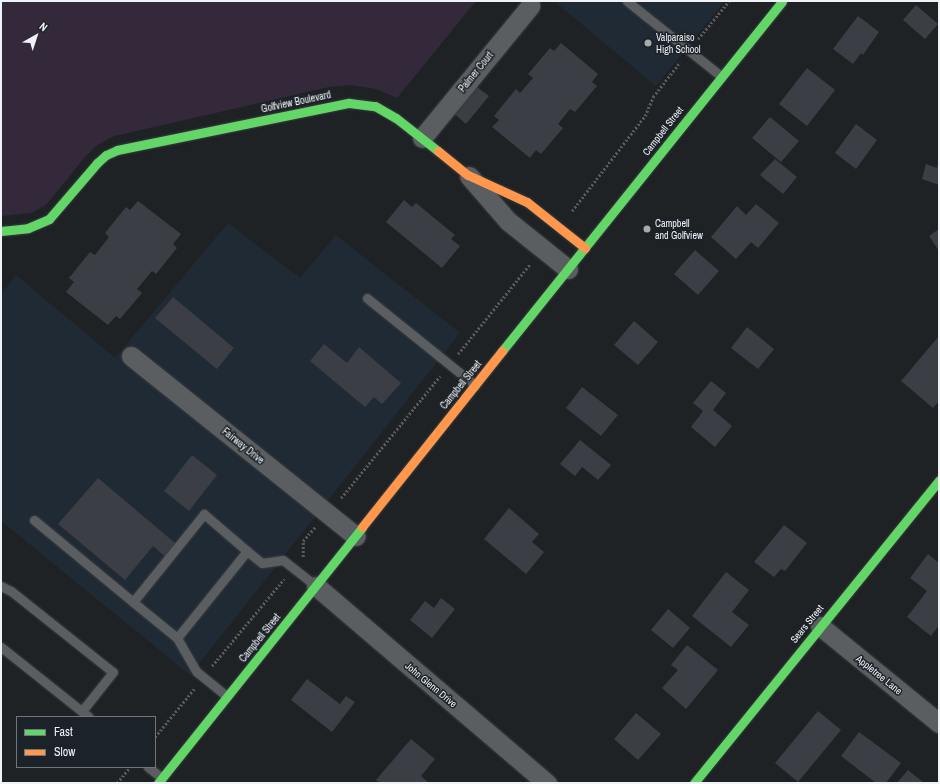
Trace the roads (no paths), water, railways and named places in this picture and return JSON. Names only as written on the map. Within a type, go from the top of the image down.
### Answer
[{"type":"street","name":"Campbell Street","points":[[160,780],[782,1]]},
{"type":"street","name":"Palmer Court","points":[[422,138],[530,6]]},
{"type":"street","name":"Golfview Boulevard","points":[[1,231],[28,228],[49,219],[106,155],[129,147],[349,103],[375,106],[396,118],[468,175],[527,202],[585,248]]},
{"type":"street","points":[[468,175],[508,221],[568,269]]},
{"type":"street","name":"Fairway Drive","points":[[131,356],[356,536]]},
{"type":"street","name":"Sears Street","points":[[694,783],[939,480]]},
{"type":"street","name":"John Glenn Drive","points":[[316,586],[547,783]]},
{"type":"street","name":"Appletree Lane","points":[[820,626],[939,723]]},
{"type":"lane","points":[[627,1],[721,76]]},
{"type":"lane","points":[[367,298],[476,385]]},
{"type":"lane","points":[[133,602],[204,514],[262,563],[283,560],[316,586]]},
{"type":"lane","points":[[34,520],[177,638],[197,672],[227,696]]},
{"type":"lane","points":[[177,638],[247,551]]},
{"type":"lane","points":[[1,586],[11,591],[113,672],[85,714],[1,646]]},
{"type":"lane","points":[[149,768],[160,780]]},
{"type":"place","name":"Valparaiso High School","points":[[648,43]]},
{"type":"place","name":"Campbell and Golfview","points":[[647,229]]}]
